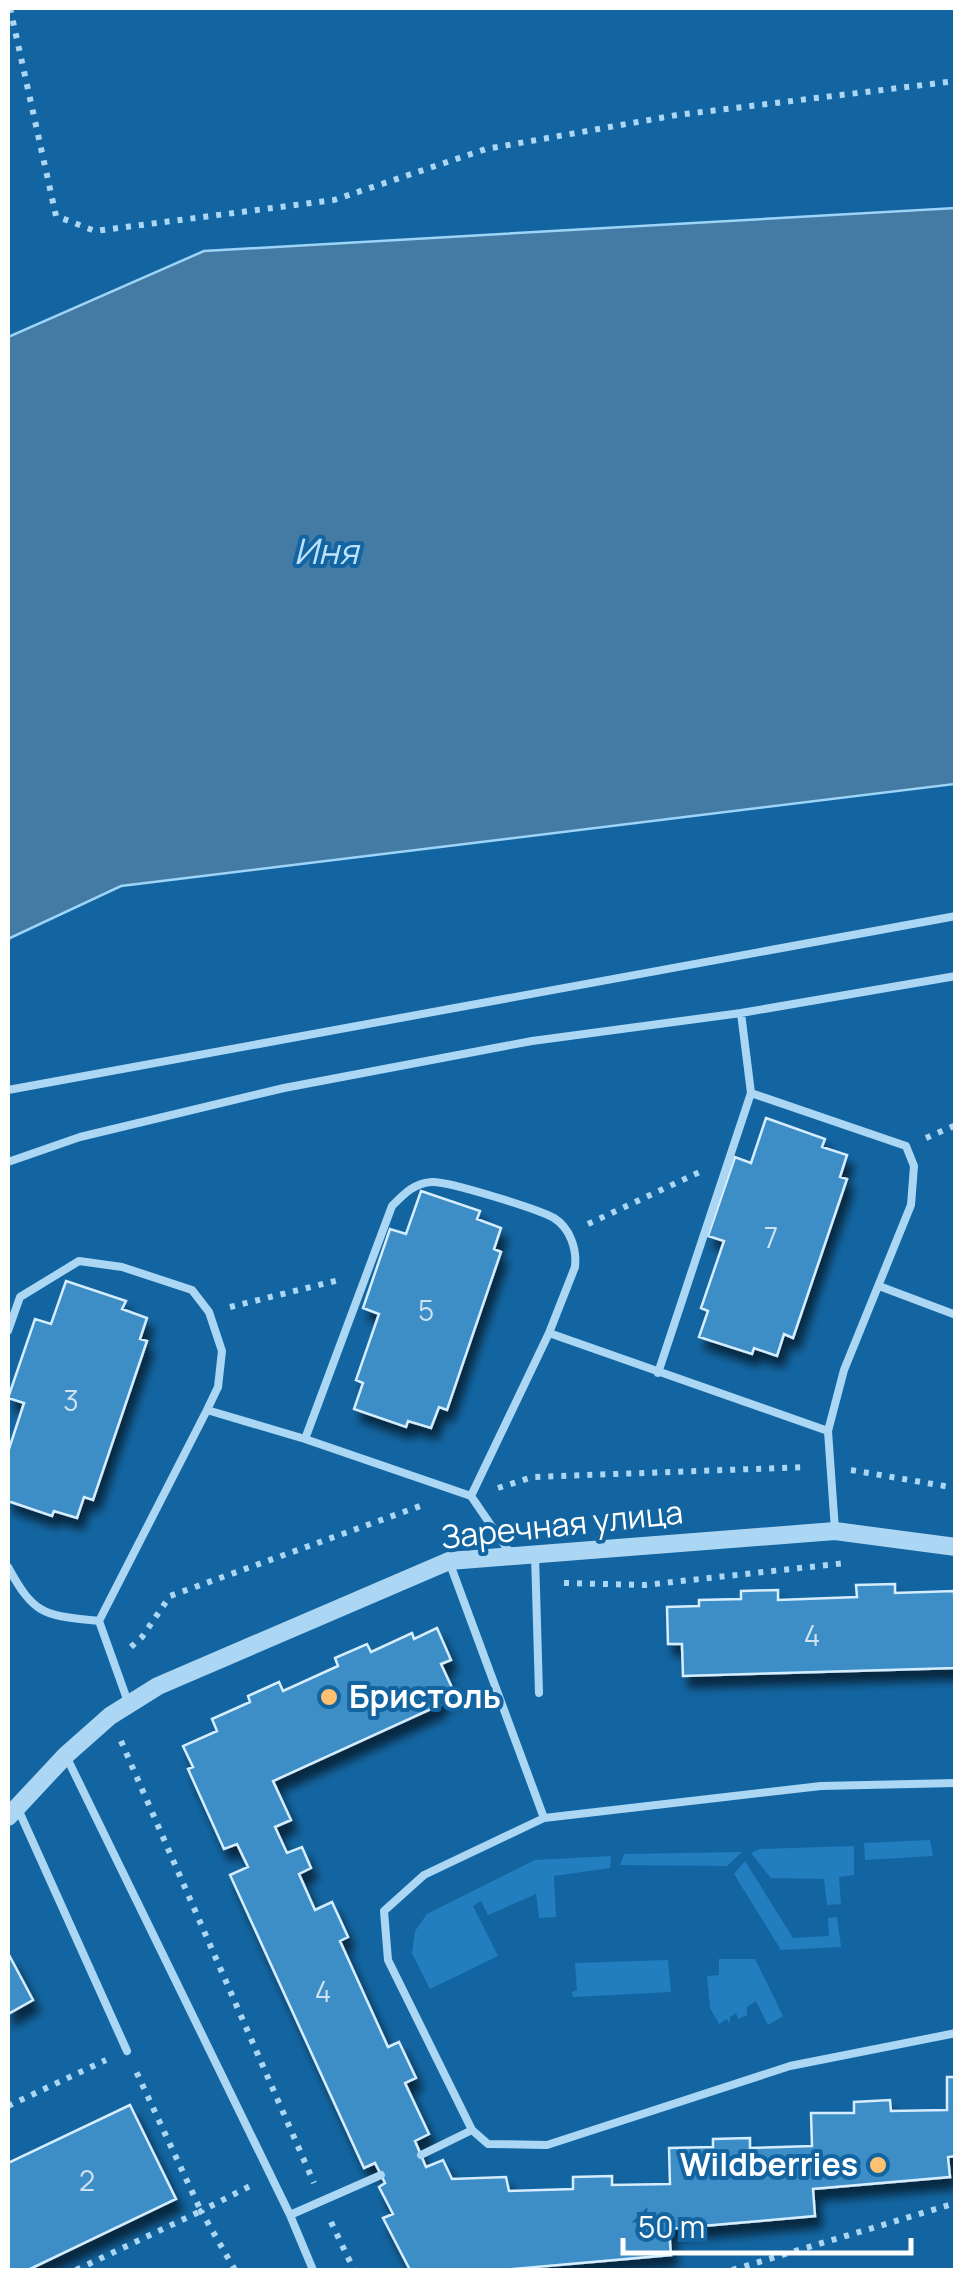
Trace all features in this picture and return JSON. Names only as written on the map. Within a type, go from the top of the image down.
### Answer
[{"type":"street","name":"Заречная улица","points":[[12,1811],[110,1716],[158,1686],[449,1560],[835,1530],[956,1548]]},
{"type":"lane","points":[[8,1090],[956,916]]},
{"type":"lane","points":[[8,1162],[80,1137],[284,1088],[532,1041],[741,1013],[956,976]]},
{"type":"lane","points":[[658,1373],[750,1093],[741,1013]]},
{"type":"lane","points":[[750,1093],[906,1146],[914,1166],[911,1205],[844,1370],[828,1431],[835,1530]]},
{"type":"lane","points":[[305,1439],[392,1206],[412,1186],[434,1182],[555,1219],[569,1233],[575,1266],[549,1334],[471,1496]]},
{"type":"lane","points":[[8,1299],[20,1298],[79,1261],[122,1267],[192,1290],[210,1312],[222,1352],[218,1387],[99,1622]]},
{"type":"lane","points":[[879,1286],[956,1314]]},
{"type":"lane","points":[[8,1331],[20,1298]]},
{"type":"lane","points":[[549,1334],[828,1431]]},
{"type":"lane","points":[[207,1410],[471,1496],[512,1556]]},
{"type":"lane","points":[[535,1555],[539,1693]]},
{"type":"lane","points":[[449,1560],[544,1818]]},
{"type":"lane","points":[[8,1567],[24,1596],[37,1608],[54,1616],[99,1622]]},
{"type":"lane","points":[[99,1622],[129,1706]]},
{"type":"lane","points":[[66,1755],[290,2215],[312,2270]]},
{"type":"lane","points":[[956,1783],[821,1786],[544,1818],[424,1875],[384,1912],[388,1960],[472,2130],[488,2144],[547,2145],[790,2066],[956,2033]]},
{"type":"lane","points":[[12,1811],[126,2051]]},
{"type":"lane","points":[[421,2155],[472,2130]]},
{"type":"lane","points":[[290,2215],[381,2174]]},
{"type":"path","points":[[10,8],[56,216],[95,231],[334,200],[486,149],[658,118],[956,81]]},
{"type":"path","points":[[906,1146],[956,1125]]},
{"type":"path","points":[[569,1233],[729,1158]]},
{"type":"path","points":[[210,1312],[367,1273]]},
{"type":"path","points":[[116,1661],[142,1637],[170,1596],[438,1500],[471,1496],[533,1477],[830,1466],[956,1488]]},
{"type":"path","points":[[536,1582],[645,1585],[863,1561]]},
{"type":"path","points":[[110,1716],[354,2270]]},
{"type":"path","points":[[8,2106],[126,2051],[201,2211],[235,2270]]},
{"type":"path","points":[[76,2270],[271,2176]]},
{"type":"path","points":[[732,2270],[956,2203]]},
{"type":"shaded area","points":[[930,1840],[933,1856],[865,1860],[864,1843]]},
{"type":"shaded area","points":[[854,1846],[854,1875],[839,1877],[841,1904],[827,1905],[824,1879],[771,1878],[751,1853],[760,1849]]},
{"type":"shaded area","points":[[742,1852],[727,1866],[620,1865],[624,1854]]},
{"type":"shaded area","points":[[611,1856],[610,1868],[554,1876],[556,1917],[539,1918],[536,1894],[488,1915],[481,1901],[473,1906],[498,1956],[430,1989],[412,1953],[415,1931],[427,1914],[535,1860]]},
{"type":"shaded area","points":[[745,1861],[793,1938],[829,1936],[828,1918],[837,1917],[841,1947],[781,1950],[734,1874]]},
{"type":"shaded area","points":[[719,1959],[755,1959],[783,2016],[768,2025],[756,2001],[747,2007],[747,2015],[738,2019],[736,2013],[730,2017],[730,2024],[727,2019],[719,2024],[710,2008],[707,1976],[719,1975]]},
{"type":"shaded area","points":[[668,1960],[671,1992],[573,1997],[572,1992],[577,1990],[575,1963]]},
{"type":"water","name":"Иня","points":[[955,208],[955,784],[121,886],[8,939],[8,337],[204,251]]},
{"type":"building","points":[[766,1118],[825,1139],[822,1147],[847,1155],[840,1177],[847,1179],[793,1338],[784,1334],[777,1356],[754,1348],[752,1354],[699,1337],[708,1311],[701,1308],[724,1241],[708,1236],[735,1157],[751,1163]]},
{"type":"building","points":[[421,1191],[480,1211],[477,1219],[501,1228],[494,1249],[501,1252],[447,1410],[439,1407],[431,1428],[408,1421],[406,1427],[354,1409],[363,1383],[356,1380],[379,1314],[363,1308],[390,1229],[406,1234]]},
{"type":"building","points":[[66,1281],[126,1301],[122,1309],[147,1318],[140,1339],[147,1341],[93,1500],[84,1497],[77,1518],[54,1511],[52,1516],[8,1501],[8,1452],[24,1403],[8,1398],[35,1319],[51,1324]]},
{"type":"building","points":[[895,1584],[895,1593],[954,1591],[956,1668],[683,1676],[682,1644],[668,1644],[667,1607],[699,1606],[699,1600],[741,1599],[741,1591],[778,1590],[778,1600],[857,1597],[856,1585]]},
{"type":"building","points":[[437,1628],[451,1660],[441,1664],[454,1692],[437,1700],[440,1705],[273,1781],[291,1820],[275,1827],[287,1853],[302,1847],[311,1868],[299,1874],[315,1910],[332,1902],[348,1937],[340,1941],[388,2047],[399,2042],[416,2078],[405,2083],[429,2134],[415,2141],[426,2167],[443,2160],[452,2179],[506,2177],[509,2191],[573,2189],[573,2177],[612,2176],[612,2185],[670,2184],[669,2148],[713,2147],[713,2139],[750,2138],[750,2148],[812,2146],[811,2113],[854,2113],[854,2102],[890,2100],[891,2111],[947,2110],[947,2077],[956,2077],[956,2156],[948,2157],[950,2177],[813,2189],[815,2216],[669,2229],[671,2255],[502,2270],[410,2270],[383,2218],[393,2214],[379,2187],[385,2183],[375,2163],[364,2168],[230,1875],[248,1867],[237,1844],[224,1849],[188,1769],[193,1767],[183,1746],[217,1731],[212,1719],[250,1702],[248,1696],[279,1682],[283,1691],[338,1666],[335,1658],[367,1644],[371,1652],[412,1633],[414,1639]]},
{"type":"building","points":[[8,1953],[33,2000],[8,2014]]},
{"type":"building","points":[[130,2105],[176,2199],[28,2270],[8,2270],[8,2163]]},
{"type":"place","name":"Бристоль","points":[[329,1697]]},
{"type":"place","name":"Wildberries","points":[[878,2165]]}]
